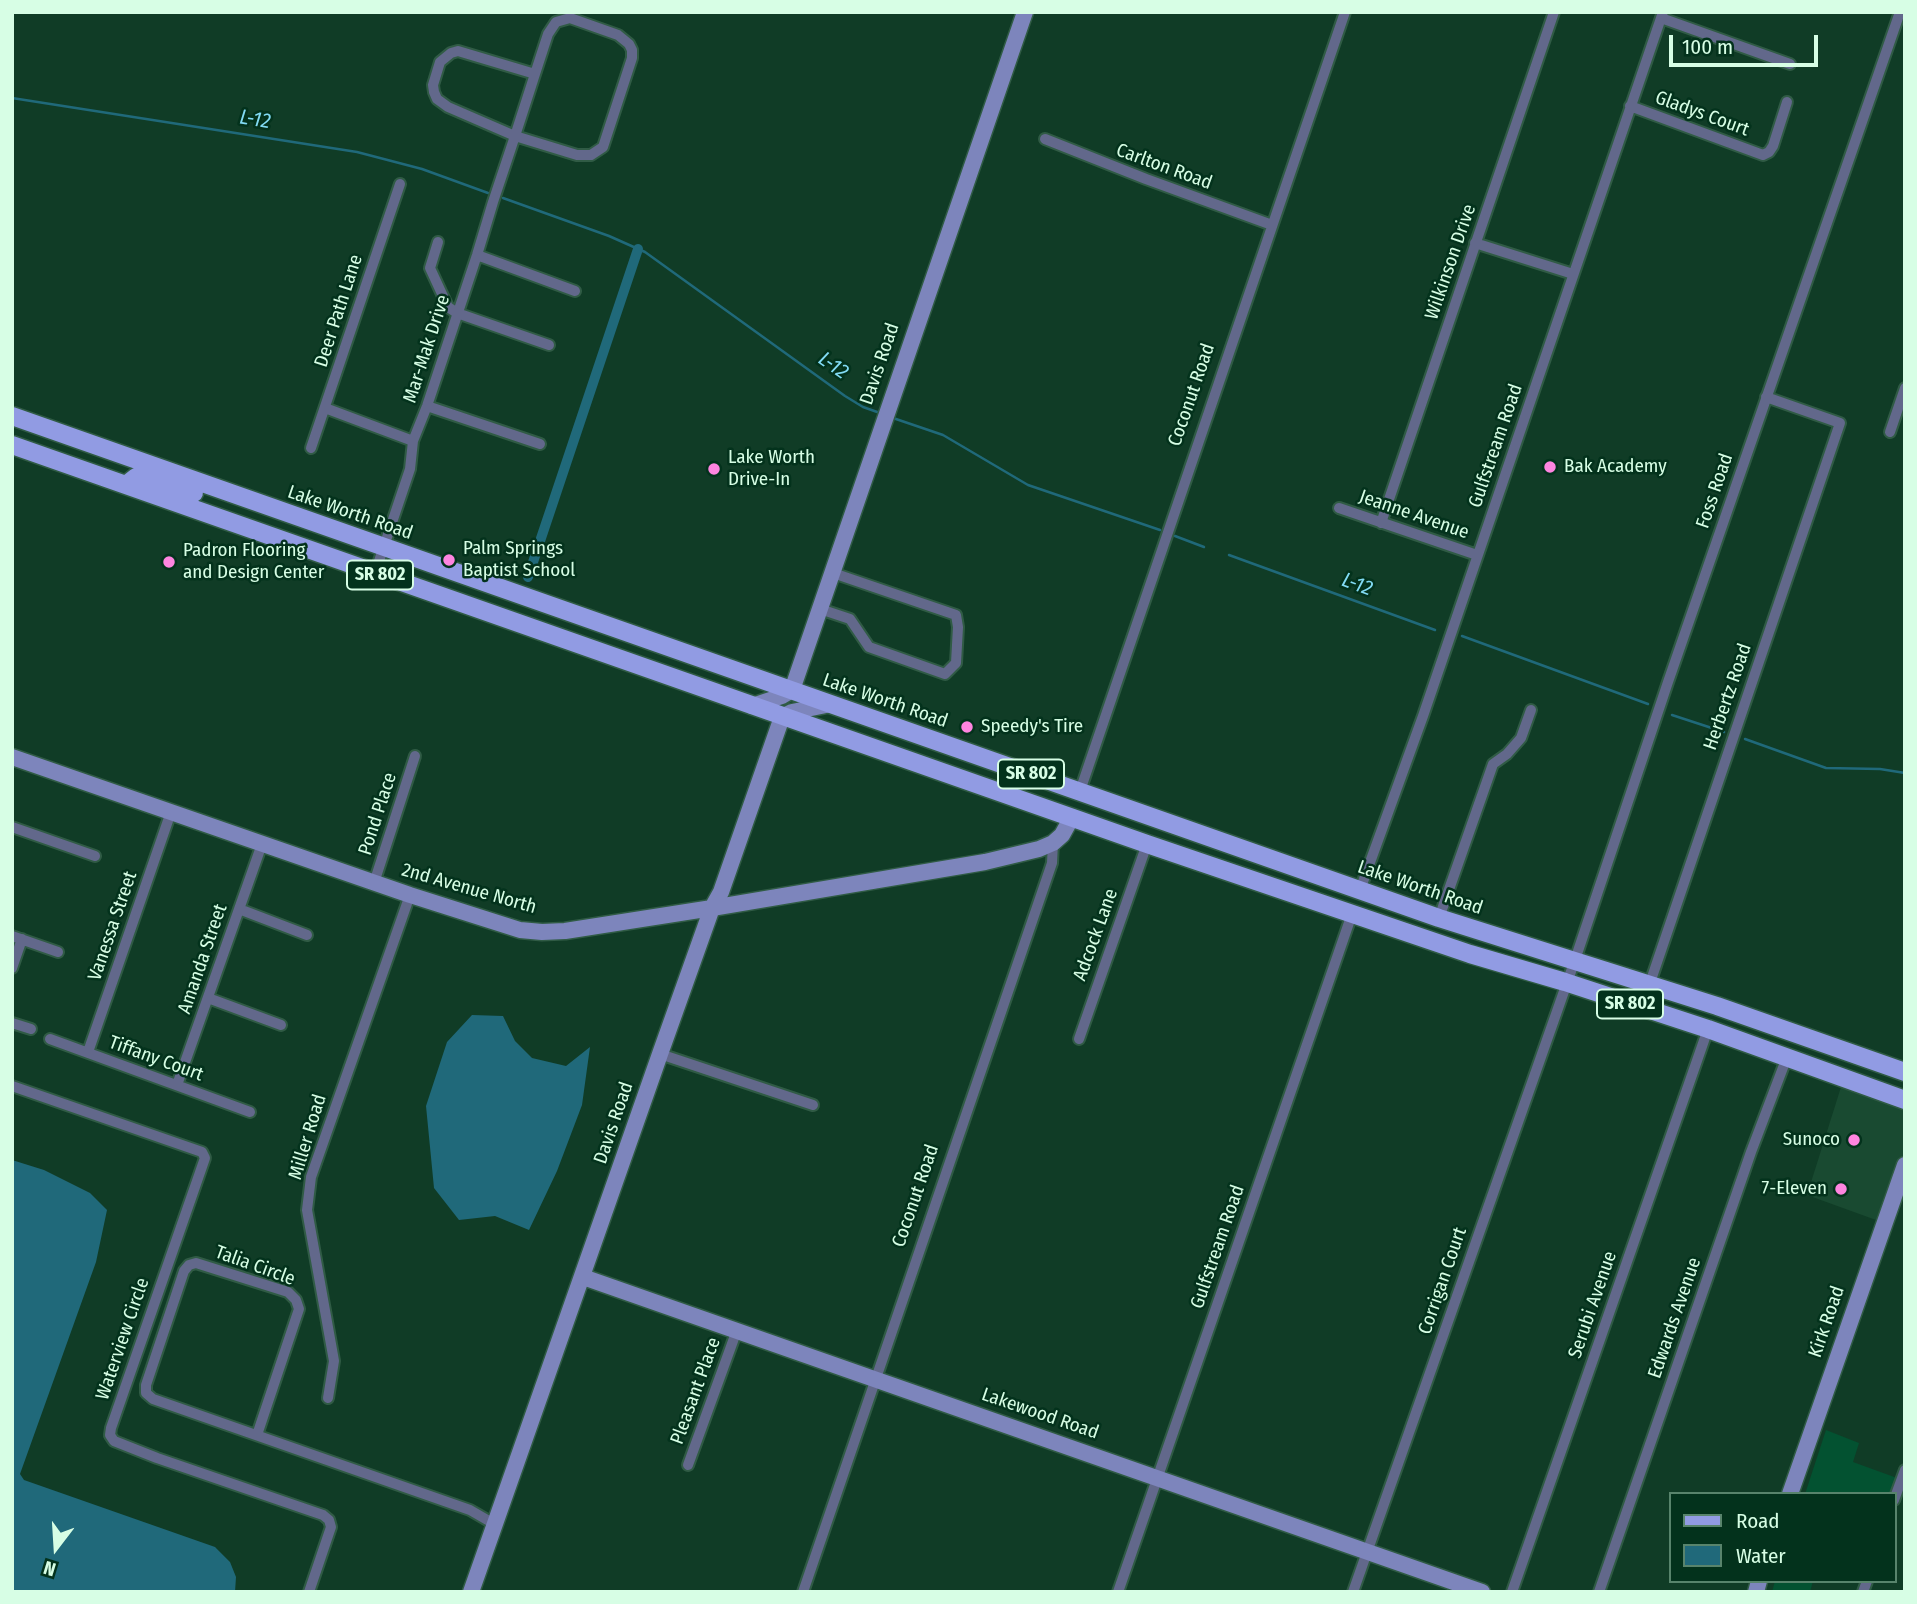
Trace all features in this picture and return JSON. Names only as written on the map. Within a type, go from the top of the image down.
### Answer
[{"type":"main road","name":"Lake Worth Road","points":[[12,416],[1438,918],[1650,983],[1905,1072]]},
{"type":"main road","name":"SR 802","points":[[12,445],[1147,844],[1470,954],[1566,982],[1708,1029],[1905,1100]]},
{"type":"main road","points":[[126,485],[136,477],[146,477],[200,495],[208,493],[212,487]]},
{"type":"main road","points":[[994,790],[1024,790],[1065,803],[1072,803],[1080,791]]},
{"type":"main road","points":[[1072,817],[1087,807],[1129,819],[1151,816]]},
{"type":"main road","points":[[1276,888],[1287,880],[1338,898],[1350,897],[1360,890]]},
{"type":"main road","points":[[1352,914],[1376,909],[1424,924],[1438,918]]},
{"type":"street","name":"Davis Road","points":[[792,690],[1025,12]]},
{"type":"street","name":"Coconut Road","points":[[1080,791],[1345,12]]},
{"type":"street","name":"Wilkinson Drive","points":[[1381,523],[1554,12]]},
{"type":"street","name":"Foss Road","points":[[1566,982],[1900,12]]},
{"type":"street","points":[[1662,15],[1790,64]]},
{"type":"street","name":"Gulfstream Road","points":[[1360,890],[1423,716],[1662,15]]},
{"type":"street","name":"Mar-Mak Drive","points":[[375,573],[410,469],[413,441],[551,27],[570,18],[624,38],[629,44],[632,58],[603,146],[591,155],[577,155],[515,136]]},
{"type":"street","points":[[515,136],[442,104],[434,92],[437,68],[445,57],[458,51],[534,75]]},
{"type":"street","name":"Gladys Court","points":[[1630,106],[1763,155],[1773,146],[1787,102]]},
{"type":"street","name":"Carlton Road","points":[[1045,139],[1272,225]]},
{"type":"street","name":"Deer Path Lane","points":[[312,448],[400,184]]},
{"type":"street","points":[[438,242],[430,268],[448,307],[457,313],[549,345]]},
{"type":"street","points":[[1475,243],[1573,274]]},
{"type":"street","points":[[477,254],[575,291]]},
{"type":"street","points":[[1890,432],[1904,394]]},
{"type":"street","name":"Herbertz Road","points":[[1650,983],[1840,423],[1766,397]]},
{"type":"street","points":[[426,406],[540,444]]},
{"type":"street","points":[[325,408],[413,441]]},
{"type":"street","name":"Jeanne Avenue","points":[[1339,508],[1477,555]]},
{"type":"street","points":[[820,609],[850,619],[869,647],[946,674],[956,663],[956,615],[833,573]]},
{"type":"street","points":[[752,706],[792,690]]},
{"type":"street","points":[[782,717],[792,712],[831,704]]},
{"type":"street","points":[[1438,918],[1493,764],[1507,754],[1521,738],[1531,710]]},
{"type":"street","name":"Davis Road","points":[[471,1592],[782,717]]},
{"type":"street","name":"Pond Place","points":[[374,883],[415,756]]},
{"type":"street","name":"2nd Avenue North","points":[[12,757],[410,895],[520,930],[542,932],[565,931],[712,908],[985,862],[1053,843]]},
{"type":"street","name":"Vanessa Street","points":[[88,1052],[171,812]]},
{"type":"street","name":"Coconut Road","points":[[803,1592],[1052,863],[1053,843],[1062,835],[1072,817]]},
{"type":"street","points":[[12,827],[95,856]]},
{"type":"street","name":"Amanda Street","points":[[177,1085],[262,844]]},
{"type":"street","name":"Adcock Lane","points":[[1079,1040],[1147,844]]},
{"type":"street","name":"Miller Road","points":[[328,1398],[334,1361],[307,1210],[311,1177],[410,895]]},
{"type":"street","points":[[239,909],[307,935]]},
{"type":"street","name":"Gulfstream Road","points":[[1118,1592],[1352,914]]},
{"type":"street","points":[[12,968],[17,937],[58,951]]},
{"type":"street","name":"Corrigan Court","points":[[1353,1592],[1566,982]]},
{"type":"street","points":[[208,998],[281,1025]]},
{"type":"street","points":[[12,1023],[31,1029]]},
{"type":"street","name":"Serubi Avenue","points":[[1512,1592],[1708,1029]]},
{"type":"street","name":"Tiffany Court","points":[[50,1039],[250,1112]]},
{"type":"street","points":[[660,1054],[813,1105]]},
{"type":"street","name":"Edwards Avenue","points":[[1599,1592],[1751,1152],[1787,1057]]},
{"type":"street","name":"Waterview Circle","points":[[12,1086],[202,1152],[205,1158],[110,1435],[114,1441],[157,1458],[323,1515],[329,1520],[331,1527],[309,1592]]},
{"type":"street","name":"Kirk Road","points":[[1791,1492],[1905,1165]]},
{"type":"street","name":"Talia Circle","points":[[257,1435],[299,1309],[296,1300],[288,1292],[196,1263],[190,1265],[184,1271],[146,1385],[146,1393],[153,1399],[471,1510],[486,1511],[498,1520]]},
{"type":"street","name":"Lakewood Road","points":[[583,1277],[1482,1592]]},
{"type":"street","name":"Pleasant Place","points":[[688,1465],[737,1330]]},
{"type":"street","points":[[1896,1495],[1905,1470]]},
{"type":"shaded area","points":[[1841,1087],[1905,1110],[1905,1195],[1887,1189],[1876,1220],[1807,1195]]},
{"type":"shaded area","points":[[1826,1430],[1859,1443],[1853,1462],[1897,1478],[1893,1492],[1806,1492]]},
{"type":"shaded area","points":[[1774,1583],[1812,1583],[1810,1592],[1772,1592]]},
{"type":"water","points":[[472,1015],[503,1016],[515,1041],[532,1058],[566,1066],[590,1047],[582,1105],[557,1171],[529,1230],[495,1216],[459,1220],[434,1188],[426,1106],[447,1042]]},
{"type":"water","points":[[12,1160],[44,1170],[90,1193],[107,1210],[96,1262],[20,1474],[24,1480],[215,1547],[230,1562],[236,1577],[235,1592],[12,1592]]},
{"type":"waterway","name":"L-12","points":[[12,98],[357,152],[422,169],[488,193]]},
{"type":"waterway","name":"L-12","points":[[503,198],[609,236],[645,252],[845,396],[880,413]]},
{"type":"waterway","points":[[528,577],[638,249]]},
{"type":"waterway","name":"L-12","points":[[893,418],[943,435],[1028,485],[1160,530]]},
{"type":"waterway","name":"L-12","points":[[1175,536],[1204,547]]},
{"type":"waterway","name":"L-12","points":[[1229,555],[1435,630]]},
{"type":"waterway","name":"L-12","points":[[1462,636],[1648,704]]},
{"type":"waterway","name":"L-12","points":[[1672,715],[1724,732]]},
{"type":"waterway","name":"L-12","points":[[1745,739],[1826,768],[1880,769],[1905,773]]},
{"type":"place","name":"Bak Academy","points":[[1550,467]]},
{"type":"place","name":"Lake Worth Drive-In","points":[[714,469]]},
{"type":"place","name":"Palm Springs Baptist School","points":[[449,560]]},
{"type":"place","name":"Padron Flooring and Design Center","points":[[169,562]]},
{"type":"place","name":"Speedy's Tire","points":[[967,727]]},
{"type":"place","name":"Sunoco","points":[[1854,1140]]},
{"type":"place","name":"7-Eleven","points":[[1841,1189]]}]
